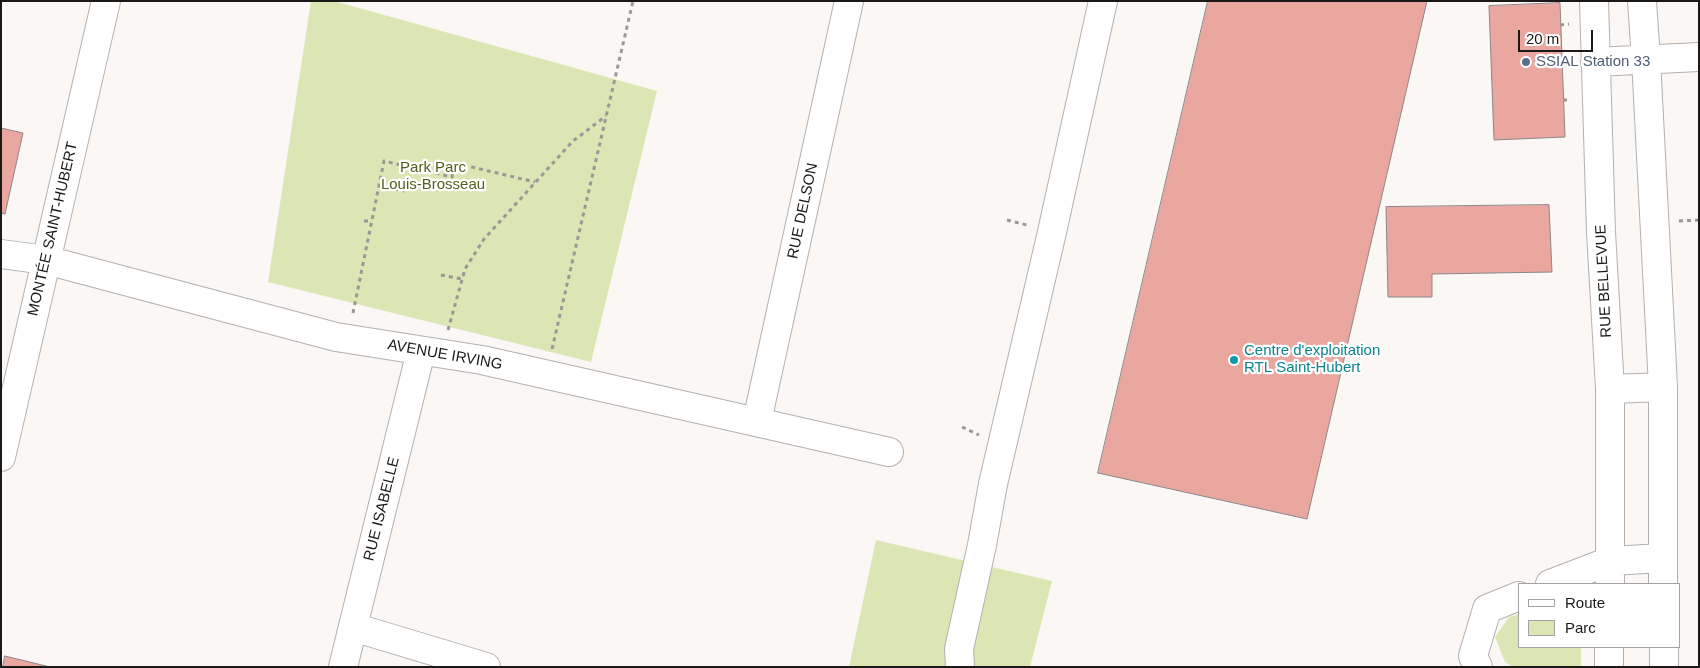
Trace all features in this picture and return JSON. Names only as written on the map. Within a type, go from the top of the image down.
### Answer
[{"type":"street","name":"MONTÉE SAINT-HUBERT","points":[[1,457],[106,1]]},
{"type":"street","name":"RUE DELSON","points":[[757,421],[849,1]]},
{"type":"street","points":[[960,667],[959,649],[993,484],[1052,232],[1103,1]]},
{"type":"street","name":"RUE BELLEVUE","points":[[1594,1],[1601,232],[1610,389],[1610,573]]},
{"type":"street","points":[[1555,583],[1610,573],[1663,571],[1663,387],[1642,1]]},
{"type":"street","points":[[1595,62],[1699,57]]},
{"type":"street","name":"AVENUE IRVING","points":[[1,254],[46,260],[347,338],[482,360],[889,452]]},
{"type":"street","name":"RUE ISABELLE","points":[[343,667],[352,627],[431,353]]},
{"type":"street","points":[[1610,389],[1663,387]]},
{"type":"street","points":[[1478,667],[1474,656],[1487,608],[1518,596]]},
{"type":"street","points":[[352,627],[486,667]]},
{"type":"street","points":[[1609,648],[1609,667]]},
{"type":"street","points":[[1664,648],[1664,667]]},
{"type":"path","points":[[546,374],[633,1]]},
{"type":"path","points":[[431,353],[465,269],[484,239],[573,141],[606,116]]},
{"type":"path","points":[[347,338],[384,160],[452,177],[455,163],[535,182]]},
{"type":"path","points":[[379,186],[405,191]]},
{"type":"path","points":[[364,221],[372,221]]},
{"type":"path","points":[[441,274],[462,279]]},
{"type":"green space","name":"Park Parc Louis-Brosseau","points":[[311,1],[334,1],[657,91],[591,362],[268,282]]},
{"type":"green space","points":[[876,540],[1052,581],[1030,667],[849,667]]},
{"type":"green space","points":[[1518,614],[1518,648],[1581,648],[1581,667],[1513,667],[1505,662],[1495,637],[1509,617]]},
{"type":"building","name":"Centre d'exploitation RTL Saint-Hubert","points":[[1208,1],[1427,1],[1307,519],[1098,473]]},
{"type":"building","name":"SSIAL Station 33","points":[[1560,3],[1565,137],[1494,140],[1489,6]]},
{"type":"building","points":[[1,128],[23,133],[5,214],[1,213]]},
{"type":"building","points":[[1549,205],[1552,272],[1432,274],[1432,297],[1388,297],[1386,207]]},
{"type":"building","points":[[5,656],[50,667],[3,667]]},
{"type":"place","name":"SSIAL Station 33","points":[[1526,62]]},
{"type":"place","name":"Centre d'exploitation RTL Saint-Hubert","points":[[1234,360]]}]
